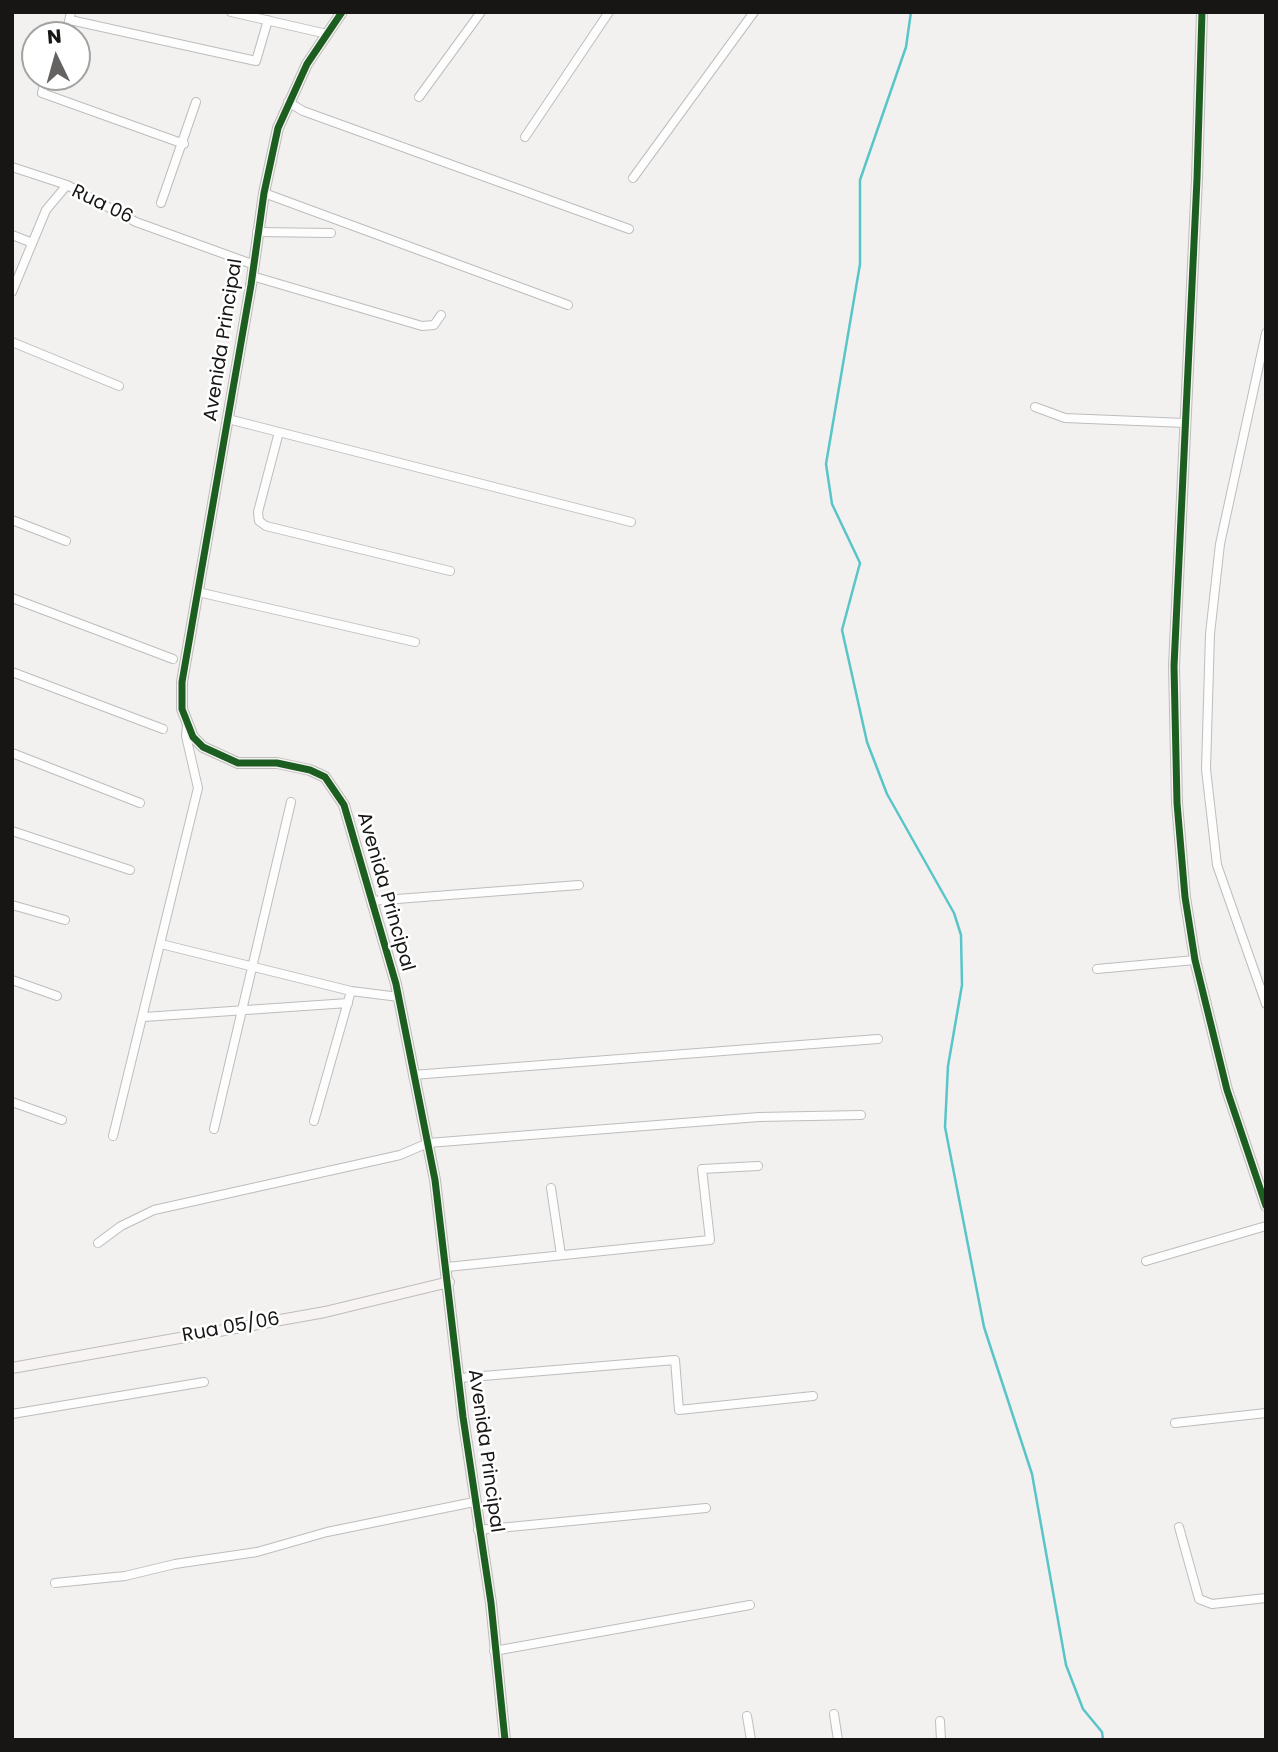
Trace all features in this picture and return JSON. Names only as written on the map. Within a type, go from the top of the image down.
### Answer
[{"type":"street","points":[[231,12],[327,34]]},
{"type":"street","name":"Avenida Principal","points":[[342,12],[307,64],[278,128],[257,232],[252,276],[182,682],[182,709],[187,725],[203,747],[238,763],[294,765],[325,777],[344,805],[399,997],[428,1143],[449,1282],[474,1502],[491,1603],[505,1740]]},
{"type":"street","points":[[419,97],[481,12]]},
{"type":"street","points":[[525,136],[609,12]]},
{"type":"street","points":[[633,178],[754,12]]},
{"type":"street","points":[[1202,12],[1174,666],[1177,803],[1185,897],[1195,960],[1227,1090],[1266,1206]]},
{"type":"street","points":[[70,16],[256,61],[268,20]]},
{"type":"street","points":[[42,91],[184,144]]},
{"type":"street","points":[[161,203],[184,144],[196,102]]},
{"type":"street","points":[[288,102],[303,111],[629,229]]},
{"type":"street","points":[[12,167],[66,185]]},
{"type":"street","name":"Rua 06","points":[[12,292],[30,242],[46,209],[66,185],[136,222],[252,264]]},
{"type":"street","points":[[264,193],[568,305]]},
{"type":"street","points":[[257,232],[331,233]]},
{"type":"street","points":[[12,235],[30,242]]},
{"type":"street","points":[[252,276],[422,326],[434,325],[440,315]]},
{"type":"street","points":[[1266,332],[1220,544],[1210,634],[1206,769],[1217,865],[1266,1004]]},
{"type":"street","points":[[12,342],[119,386]]},
{"type":"street","points":[[1035,407],[1065,418],[1185,423]]},
{"type":"street","points":[[228,419],[631,522]]},
{"type":"street","points":[[279,432],[258,512],[259,521],[267,526],[450,570]]},
{"type":"street","points":[[12,520],[66,541]]},
{"type":"street","points":[[198,592],[415,642]]},
{"type":"street","points":[[12,598],[173,659]]},
{"type":"street","points":[[12,672],[163,729]]},
{"type":"street","points":[[113,1136],[198,788],[186,736],[187,725]]},
{"type":"street","points":[[12,754],[140,803]]},
{"type":"street","points":[[214,1129],[291,802]]},
{"type":"street","points":[[12,831],[130,870]]},
{"type":"street","points":[[371,901],[579,885]]},
{"type":"street","points":[[12,905],[65,920]]},
{"type":"street","points":[[161,944],[351,990],[399,997]]},
{"type":"street","points":[[1097,969],[1195,960]]},
{"type":"street","points":[[12,980],[57,996]]},
{"type":"street","points":[[314,1121],[351,990]]},
{"type":"street","points":[[144,1017],[348,1003]]},
{"type":"street","points":[[413,1075],[878,1039]]},
{"type":"street","points":[[12,1102],[62,1119]]},
{"type":"street","points":[[98,1243],[121,1226],[154,1210],[400,1156],[428,1143],[759,1117],[861,1115]]},
{"type":"street","points":[[447,1267],[710,1240],[702,1169],[758,1166]]},
{"type":"street","points":[[551,1188],[561,1255]]},
{"type":"street","points":[[1146,1261],[1266,1226]]},
{"type":"street","name":"Rua 05/06","points":[[12,1368],[325,1312],[449,1282]]},
{"type":"street","points":[[459,1378],[675,1360],[679,1410],[813,1396]]},
{"type":"street","points":[[12,1413],[204,1382]]},
{"type":"street","points":[[1175,1423],[1266,1413]]},
{"type":"street","points":[[55,1583],[125,1576],[175,1564],[257,1552],[327,1532],[474,1502]]},
{"type":"street","points":[[478,1530],[706,1508]]},
{"type":"street","points":[[1180,1527],[1199,1600],[1212,1604],[1266,1598]]},
{"type":"street","points":[[494,1651],[750,1605]]},
{"type":"street","points":[[834,1714],[838,1740]]},
{"type":"street","points":[[747,1716],[751,1740]]},
{"type":"street","points":[[940,1721],[941,1740]]},
{"type":"waterway","points":[[911,12],[906,47],[860,180],[860,264],[826,464],[832,504],[860,563],[842,630],[867,742],[887,794],[954,913],[961,935],[962,985],[948,1066],[945,1127],[984,1327],[1032,1474],[1066,1665],[1083,1709],[1102,1732],[1103,1740]]},
{"type":"cycle path","points":[[342,12],[307,64],[278,128],[264,193],[251,285],[182,682],[182,709],[193,737],[203,747],[238,763],[277,763],[310,770],[325,777],[344,805],[396,984],[435,1180],[463,1417],[491,1603],[505,1740]]},
{"type":"cycle path","points":[[1202,12],[1197,179],[1174,666],[1177,803],[1185,897],[1195,960],[1227,1090],[1266,1206]]}]
